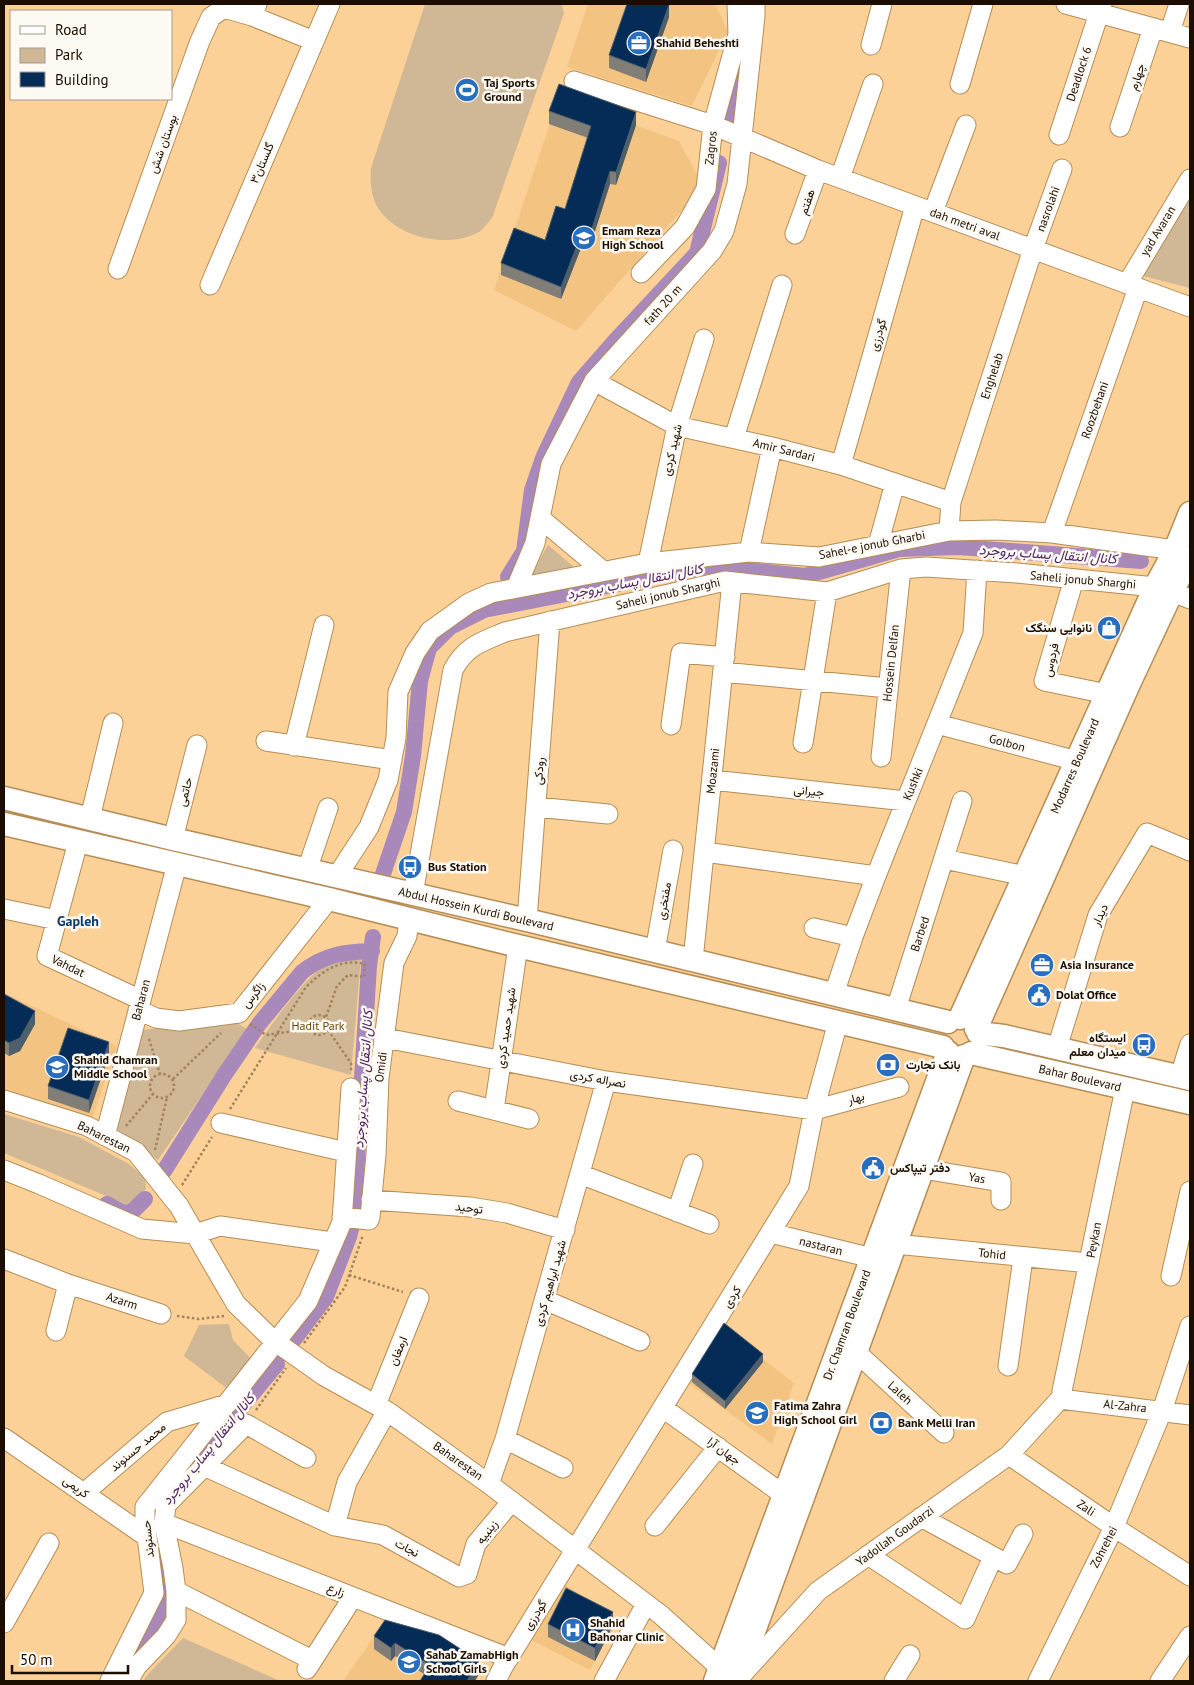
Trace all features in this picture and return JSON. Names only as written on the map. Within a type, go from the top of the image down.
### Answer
[{"type":"main road","name":"Modarres Boulevard","points":[[961,1039],[1172,592],[1185,554],[1190,513]]},
{"type":"main road","name":"Modarres Boulevard","points":[[961,1039],[1025,876],[1107,694],[1172,592]]},
{"type":"main road","name":"Abdul Hossein Kurdi Boulevard","points":[[4,798],[173,839],[528,920],[896,1009],[961,1039]]},
{"type":"main road","name":"Abdul Hossein Kurdi Boulevard","points":[[4,824],[329,899],[890,1034],[961,1039]]},
{"type":"main road","points":[[329,899],[336,876]]},
{"type":"main road","points":[[409,918],[413,894]]},
{"type":"main road","points":[[890,1034],[900,1025],[901,1018],[896,1009]]},
{"type":"main road","name":"Bahar Boulevard","points":[[961,1039],[1004,1036],[1185,1077]]},
{"type":"main road","name":"Bahar Boulevard","points":[[961,1039],[1051,1072],[1190,1103]]},
{"type":"main road","name":"Dr. Chamran Boulevard","points":[[728,1679],[856,1352],[923,1169],[961,1039]]},
{"type":"main road","name":"Dr. Chamran Boulevard","points":[[728,1679],[784,1495],[872,1258],[961,1039]]},
{"type":"main road","points":[[1051,1072],[1044,1064],[1043,1058],[1049,1051],[1056,1048]]},
{"type":"street","name":"گلستان۳","points":[[210,285],[330,4]]},
{"type":"street","name":"Zagros","points":[[642,273],[685,227],[706,189],[713,125],[738,34],[737,4]]},
{"type":"street","name":"fath 20 m","points":[[516,588],[535,543],[551,464],[594,381],[712,250],[724,230],[737,184],[755,4]]},
{"type":"street","points":[[871,45],[882,4]]},
{"type":"street","points":[[960,84],[983,4]]},
{"type":"street","points":[[1066,4],[1100,8],[1190,38]]},
{"type":"street","name":"چهارم","points":[[1120,127],[1162,30],[1179,4]]},
{"type":"street","name":"بوستان شش","points":[[118,269],[200,42],[211,17],[224,8],[255,10]]},
{"type":"street","name":"Deadlock 6","points":[[1059,135],[1100,8]]},
{"type":"street","points":[[255,10],[314,41]]},
{"type":"street","name":"dah metri aval","points":[[574,81],[713,125],[818,170],[1190,307]]},
{"type":"street","points":[[840,178],[873,84]]},
{"type":"street","points":[[924,209],[966,125]]},
{"type":"street","name":"nasrolahi","points":[[1033,249],[1062,169]]},
{"type":"street","name":"هفتم","points":[[795,234],[818,170]]},
{"type":"street","name":"yad Avaran","points":[[1133,286],[1190,179]]},
{"type":"street","name":"گودرزی","points":[[840,465],[924,209]]},
{"type":"street","name":"Enghelab","points":[[951,502],[1033,249]]},
{"type":"street","points":[[734,438],[782,285]]},
{"type":"street","name":"Roozbehani","points":[[1052,533],[1133,286]]},
{"type":"street","name":"شهید کردی","points":[[648,563],[677,426],[704,339]]},
{"type":"street","name":"Amir Sardari","points":[[594,381],[677,426],[772,447],[840,465],[951,502]]},
{"type":"street","points":[[750,552],[772,447]]},
{"type":"street","points":[[878,545],[894,483]]},
{"type":"street","points":[[949,530],[951,502]]},
{"type":"street","points":[[540,518],[603,572]]},
{"type":"street","name":"Sahel-e jonub Gharbi","points":[[336,876],[369,827],[388,780],[396,738],[398,692],[415,653],[430,631],[469,603],[491,593],[648,563],[750,552],[819,557],[949,530],[1052,533],[1185,554]]},
{"type":"street","name":"Saheli jonub Sharghi","points":[[413,894],[452,670],[459,658],[467,650],[478,643],[505,632],[725,581],[827,592],[901,569],[926,567],[1074,579],[1172,592]]},
{"type":"street","name":"Hossein Delfan","points":[[880,756],[901,569]]},
{"type":"street","name":"Kushki","points":[[834,994],[852,937],[973,633],[977,570]]},
{"type":"street","name":"فردوس","points":[[1074,579],[1044,681],[1107,694]]},
{"type":"street","name":"Moazami","points":[[693,960],[732,582]]},
{"type":"street","points":[[803,743],[827,592]]},
{"type":"street","name":"رودکی","points":[[528,920],[550,621]]},
{"type":"street","points":[[294,746],[324,626]]},
{"type":"street","points":[[671,726],[681,652],[724,664],[813,681],[888,688]]},
{"type":"street","points":[[90,818],[113,723]]},
{"type":"street","name":"Golbon","points":[[936,724],[1077,762]]},
{"type":"street","points":[[266,741],[392,760]]},
{"type":"street","name":"حاتمی","points":[[173,839],[197,745]]},
{"type":"street","name":"جیرانی","points":[[712,780],[906,801]]},
{"type":"street","name":"Barbed","points":[[896,1009],[962,802]]},
{"type":"street","points":[[536,807],[608,814]]},
{"type":"street","points":[[307,870],[328,808]]},
{"type":"street","name":"دیدار","points":[[1056,1048],[1098,916],[1147,833],[1190,851]]},
{"type":"street","name":"Vahdat","points":[[78,842],[47,956],[140,1005]]},
{"type":"street","name":"مفتخری","points":[[656,951],[673,850]]},
{"type":"street","points":[[704,852],[876,876]]},
{"type":"street","points":[[944,859],[1025,876]]},
{"type":"street","name":"Baharan","points":[[109,1138],[140,1005],[177,864]]},
{"type":"street","name":"زاگرس","points":[[140,1005],[156,1018],[179,1022],[238,1013],[329,899]]},
{"type":"street","points":[[4,909],[57,920]]},
{"type":"street","name":"Omidi","points":[[369,1220],[376,1154],[379,1078],[394,963],[407,936],[409,918]]},
{"type":"street","points":[[814,928],[852,937]]},
{"type":"street","name":"شهید حمید کردی","points":[[494,1110],[518,946]]},
{"type":"street","name":"کردی","points":[[575,1550],[799,1186],[814,1110],[838,1022]]},
{"type":"street","name":"نصراله کردی","points":[[385,1038],[606,1081],[814,1110]]},
{"type":"street","points":[[1185,1077],[1190,1044]]},
{"type":"street","name":"شهید ابراهیم کردی","points":[[489,1484],[506,1439],[606,1081]]},
{"type":"street","name":"بهار","points":[[814,1110],[899,1087]]},
{"type":"street","name":"حسنوند","points":[[110,1681],[154,1592],[145,1520],[146,1507],[308,1301],[342,1222],[351,1088]]},
{"type":"street","name":"Peykan","points":[[1061,1395],[1125,1088]]},
{"type":"street","name":"Baharestan","points":[[4,1100],[87,1126],[136,1152],[179,1206],[236,1304],[276,1342],[324,1376],[382,1408],[512,1501],[646,1604],[728,1679]]},
{"type":"street","points":[[458,1101],[529,1119]]},
{"type":"street","points":[[221,1124],[346,1152]]},
{"type":"street","points":[[677,1212],[694,1164]]},
{"type":"street","name":"Yas","points":[[923,1169],[1001,1191]]},
{"type":"street","points":[[4,1172],[40,1184],[142,1229],[195,1234],[220,1226],[332,1242]]},
{"type":"street","points":[[580,1174],[709,1224]]},
{"type":"street","points":[[1170,1276],[1190,1191]]},
{"type":"street","name":"توحید","points":[[372,1200],[470,1207],[507,1213],[565,1230]]},
{"type":"street","points":[[342,1217],[369,1220]]},
{"type":"street","name":"nastaran","points":[[771,1233],[872,1258]]},
{"type":"street","name":"Tohid","points":[[895,1244],[1089,1263]]},
{"type":"street","points":[[1008,1366],[1023,1258]]},
{"type":"street","name":"Azarm","points":[[4,1259],[68,1284],[161,1314]]},
{"type":"street","points":[[56,1331],[68,1284]]},
{"type":"street","name":"ارمغان","points":[[382,1408],[419,1298]]},
{"type":"street","points":[[545,1300],[640,1341]]},
{"type":"street","name":"Zohrehei","points":[[1038,1681],[1114,1527],[1162,1410],[1190,1326]]},
{"type":"street","name":"Laleh","points":[[856,1352],[944,1433]]},
{"type":"street","name":"Al-Zahra","points":[[1061,1395],[1190,1415]]},
{"type":"street","name":"Yadollah Goudarzi","points":[[728,1679],[818,1591],[1009,1455],[1061,1395]]},
{"type":"street","name":"محمد حسنوند","points":[[84,1493],[167,1422],[227,1404]]},
{"type":"street","points":[[335,1526],[347,1482],[382,1408]]},
{"type":"street","name":"جهان آرا","points":[[663,1408],[784,1495]]},
{"type":"street","points":[[204,1466],[246,1424],[306,1458]]},
{"type":"street","name":"کریمی","points":[[4,1438],[147,1538]]},
{"type":"street","points":[[506,1439],[563,1468]]},
{"type":"street","points":[[655,1526],[718,1447]]},
{"type":"street","name":"Zali","points":[[1009,1455],[1114,1527],[1190,1576]]},
{"type":"street","name":"حسنوند","points":[[128,1681],[136,1666],[166,1636],[176,1620],[176,1591],[164,1523],[166,1505],[204,1466]]},
{"type":"street","name":"نجات","points":[[204,1466],[335,1526],[383,1535],[459,1577],[467,1574],[468,1567]]},
{"type":"street","name":"زینبیه","points":[[468,1567],[476,1544],[512,1501]]},
{"type":"street","points":[[921,1517],[1000,1560]]},
{"type":"street","name":"زارع","points":[[164,1523],[353,1597],[504,1674]]},
{"type":"street","points":[[868,1555],[965,1619],[1000,1560],[1023,1534]]},
{"type":"street","points":[[4,1623],[49,1543]]},
{"type":"street","name":"گودرزی","points":[[504,1674],[575,1550]]},
{"type":"street","points":[[176,1591],[309,1664],[353,1597]]},
{"type":"street","points":[[604,1681],[646,1604]]},
{"type":"street","points":[[1160,1681],[1189,1642]]},
{"type":"street","points":[[894,1681],[910,1655]]},
{"type":"path","points":[[259,1062],[306,988],[319,975],[331,968],[353,961],[365,964],[364,977],[348,975],[337,986],[326,1017]]},
{"type":"path","points":[[328,1030],[320,1035],[313,1034],[309,1029],[309,1021],[313,1016],[320,1014],[326,1017],[329,1023],[328,1030],[350,1063],[351,1088]]},
{"type":"path","points":[[247,1022],[266,1035],[309,1029]]},
{"type":"path","points":[[173,1079],[223,1031]]},
{"type":"path","points":[[149,1038],[160,1074]]},
{"type":"path","points":[[166,1074],[173,1079],[174,1090],[166,1097],[161,1098],[153,1094],[150,1084],[154,1076],[166,1074]]},
{"type":"path","points":[[109,1138],[153,1094]]},
{"type":"path","points":[[151,1170],[166,1097]]},
{"type":"path","points":[[246,1424],[345,1288],[369,1220]]},
{"type":"path","points":[[350,1275],[419,1298]]},
{"type":"path","points":[[161,1314],[199,1319],[245,1313]]},
{"type":"shaded area","points":[[588,4],[715,4],[728,31],[692,106],[567,67]]},
{"type":"shaded area","name":"Emam Reza High School","points":[[559,97],[679,141],[703,186],[576,331],[494,290]]},
{"type":"shaded area","name":"Shahid Chamran Middle School","points":[[4,993],[117,1046],[92,1119],[4,1089]]},
{"type":"shaded area","name":"Fatima Zahra High School Girl","points":[[721,1327],[794,1383],[772,1444],[686,1381]]},
{"type":"shaded area","name":"Shahid Bahonar Clinic","points":[[563,1583],[617,1622],[590,1670],[529,1639]]},
{"type":"shaded area","name":"Sahab ZamabHigh School Girls","points":[[378,1631],[445,1650],[479,1674],[475,1681],[343,1681]]},
{"type":"green space","name":"Taj Sports Ground","points":[[425,4],[561,4],[564,13],[492,218],[479,232],[453,240],[424,238],[397,227],[378,208],[372,189],[371,168]]},
{"type":"green space","points":[[1190,196],[1190,288],[1143,276]]},
{"type":"green space","points":[[548,545],[574,567],[529,577]]},
{"type":"green space","name":"Hadit Park","points":[[361,956],[351,1075],[255,1048],[270,1026],[314,974],[334,960]]},
{"type":"green space","points":[[230,1019],[247,1029],[158,1160],[115,1131],[142,1030]]},
{"type":"green space","points":[[4,1114],[79,1137],[129,1164],[145,1178],[146,1189],[130,1206],[4,1153]]},
{"type":"green space","points":[[229,1324],[233,1340],[252,1360],[229,1390],[184,1356],[199,1325]]},
{"type":"green space","points":[[183,1638],[280,1681],[143,1681]]},
{"type":"building","name":"Shahid Beheshti","points":[[627,4],[669,5],[646,69],[609,55]]},
{"type":"building","points":[[559,84],[636,112],[616,172],[610,171],[589,238],[581,235],[561,287],[501,263],[514,228],[545,240],[556,206],[565,209],[591,126],[549,111]]},
{"type":"building","points":[[4,994],[35,1011],[20,1038],[9,1043],[4,1040]]},
{"type":"building","points":[[68,1028],[109,1042],[89,1100],[48,1086]]},
{"type":"building","points":[[724,1323],[763,1354],[725,1401],[692,1374]]},
{"type":"building","points":[[566,1588],[613,1612],[595,1648],[548,1624]]},
{"type":"building","points":[[385,1620],[439,1635],[479,1661],[467,1681],[420,1681],[430,1665],[395,1643],[391,1648],[374,1636]]},
{"type":"waterway","points":[[725,122],[740,58]]},
{"type":"waterway","points":[[508,577],[524,551],[532,490],[543,458],[579,382],[697,253],[719,163]]},
{"type":"waterway","name":"کانال انتقال پساب بروجرد","points":[[383,874],[404,812],[413,756],[420,681],[429,648],[450,627],[484,610],[709,566],[805,576],[899,549],[959,547],[1141,561]]},
{"type":"waterway","name":"کانال انتقال پساب بروجرد","points":[[354,1207],[369,966],[373,937]]},
{"type":"waterway","name":"کانال انتقال پساب بروجرد","points":[[164,1171],[259,1024],[302,972],[319,961],[335,955],[372,951]]},
{"type":"waterway","points":[[107,1204],[122,1212],[131,1213],[145,1199]]},
{"type":"waterway","name":"کانال انتقال پساب بروجرد","points":[[293,1341],[326,1297],[352,1225]]},
{"type":"waterway","name":"کانال انتقال پساب بروجرد","points":[[188,1472],[277,1364]]},
{"type":"waterway","name":"کانال انتقال پساب بروجرد","points":[[129,1668],[160,1612],[163,1602],[164,1576],[157,1526]]},
{"type":"place","name":"Shahid Beheshti","points":[[639,43]]},
{"type":"place","name":"Taj Sports Ground","points":[[467,90]]},
{"type":"place","name":"Emam Reza High School","points":[[584,238]]},
{"type":"place","name":"نانوایی سنگک","points":[[1109,628]]},
{"type":"place","name":"Bus Station","points":[[410,867]]},
{"type":"place","name":"Asia Insurance","points":[[1042,965]]},
{"type":"place","name":"Dolat Office","points":[[1039,995]]},
{"type":"place","name":"ایستگاه میدان معلم","points":[[1144,1045]]},
{"type":"place","name":"بانک تجارت","points":[[888,1065]]},
{"type":"place","name":"Shahid Chamran Middle School","points":[[57,1067]]},
{"type":"place","name":"دفتر تیپاکس","points":[[873,1168]]},
{"type":"place","name":"Fatima Zahra High School Girl","points":[[757,1413]]},
{"type":"place","name":"Bank Melli Iran","points":[[881,1423]]},
{"type":"place","name":"Shahid Bahonar Clinic","points":[[573,1630]]},
{"type":"place","name":"Sahab ZamabHigh School Girls","points":[[409,1662]]},
{"type":"district","name":"Gapleh","points":[[78,921]]}]
